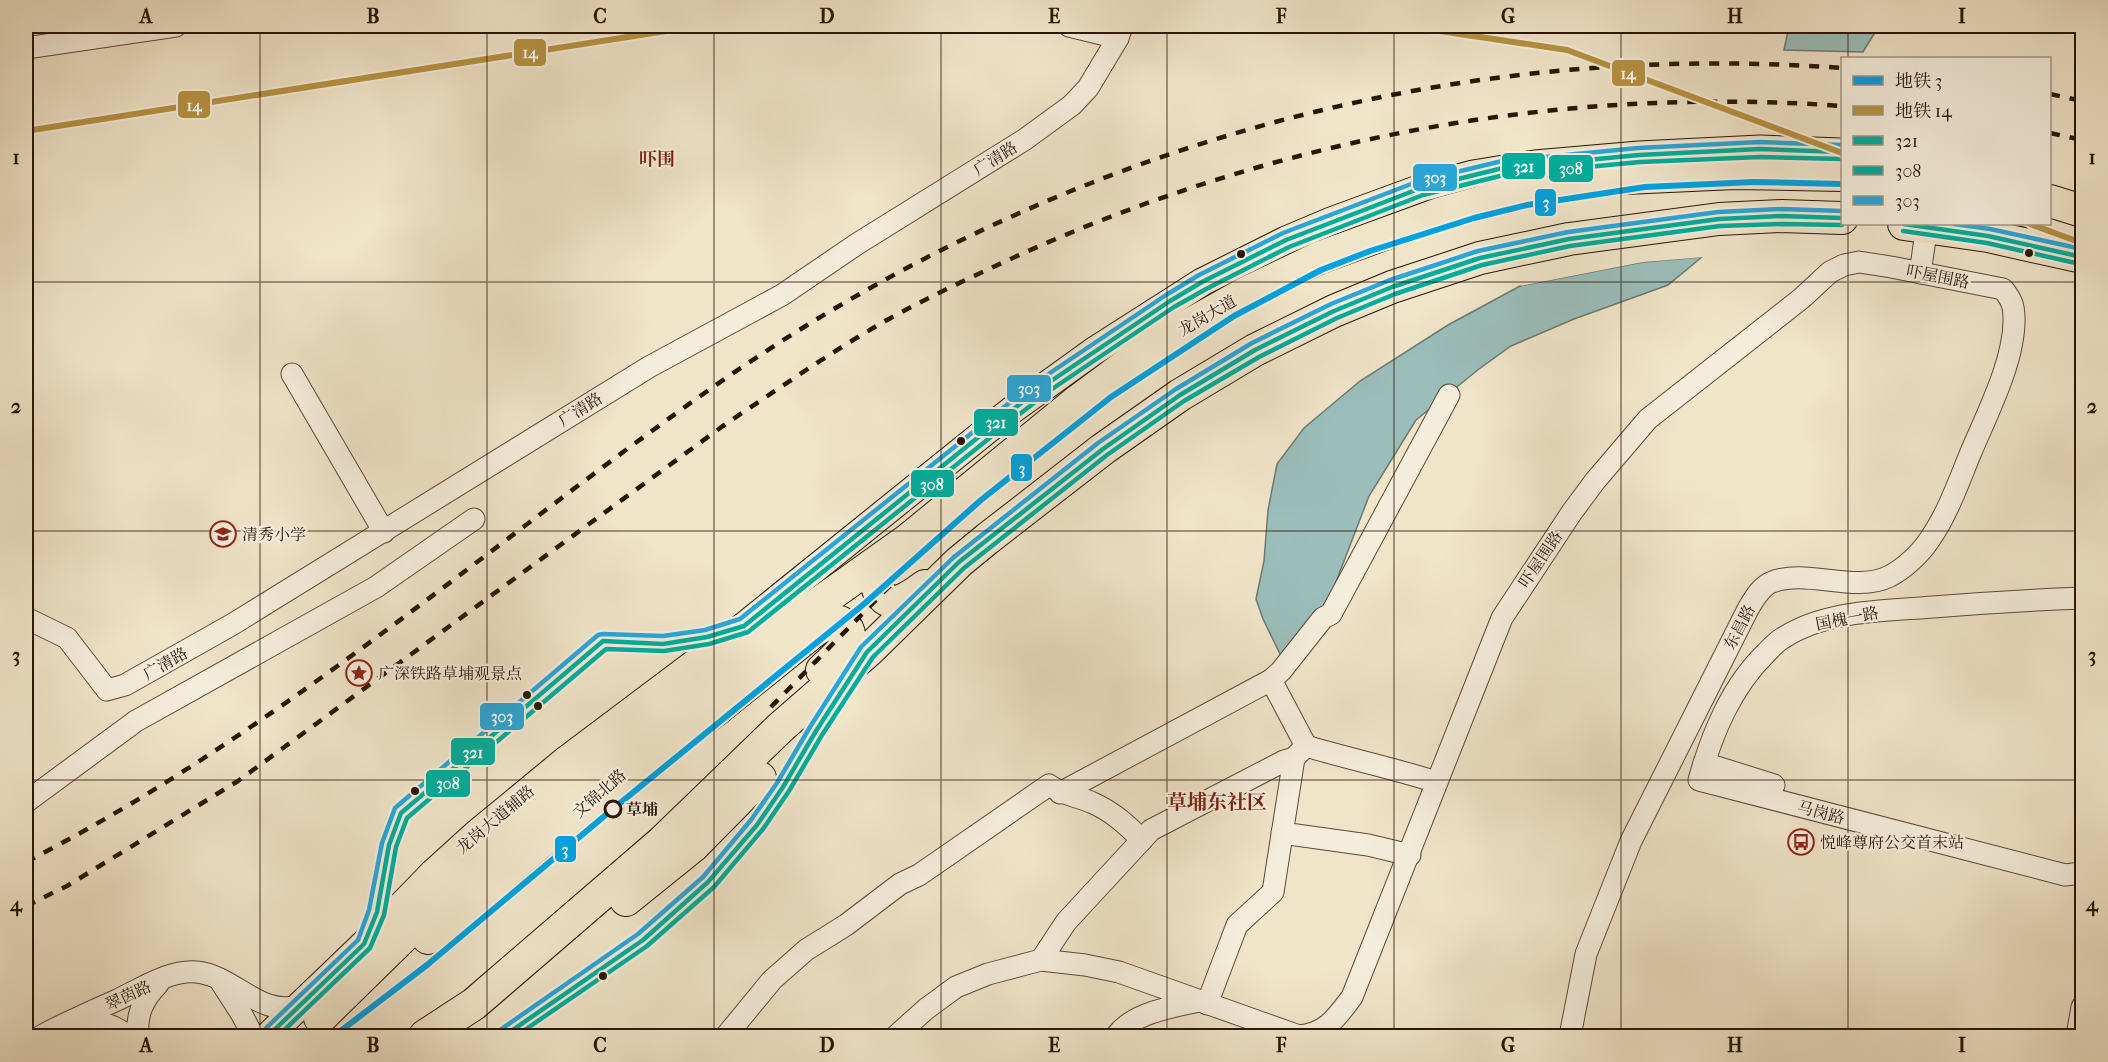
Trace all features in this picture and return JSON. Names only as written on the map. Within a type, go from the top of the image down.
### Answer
[{"type":"highway","points":[[1581,180],[1639,155]]},
{"type":"highway","name":"龙岗大道","points":[[811,611],[909,539],[1079,400],[1166,338],[1246,293],[1321,257],[1418,221],[1500,197],[1581,180],[1784,172],[1838,167]]},
{"type":"highway","points":[[2051,202],[2082,211]]},
{"type":"highway","points":[[909,539],[877,580],[877,589],[883,598],[892,602],[907,599],[959,562],[1103,449],[1180,394],[1255,350],[1334,311],[1392,287],[1480,258],[1569,239],[1719,219],[1782,216],[1841,218]]},
{"type":"highway","points":[[1916,225],[1988,236],[2082,257]]},
{"type":"highway","points":[[474,1004],[626,874],[710,797],[781,727],[867,652],[959,562]]},
{"type":"highway","points":[[306,1020],[520,824],[575,779],[811,611]]},
{"type":"highway","name":"文锦北路","points":[[306,1020],[351,1001],[377,981],[811,611]]},
{"type":"highway","points":[[564,823],[717,709],[814,631],[833,621],[846,625],[850,638],[843,650],[720,768],[626,874]]},
{"type":"highway","points":[[425,1036],[570,944],[693,846],[814,719],[867,652]]},
{"type":"main road","name":"龙岗大道","points":[[744,626],[1012,410],[1094,351],[1202,282],[1313,228],[1447,180],[1503,168],[1639,155],[1760,149],[1838,167]]},
{"type":"main road","points":[[2051,193],[2082,206]]},
{"type":"main road","name":"龙岗大道辅路","points":[[268,1036],[306,1020],[329,979],[433,873],[476,834],[567,759],[744,626]]},
{"type":"street","points":[[26,48],[176,26]]},
{"type":"street","points":[[1069,26],[1120,32]]},
{"type":"street","name":"广清路","points":[[26,618],[67,638],[107,690],[125,685],[211,637],[649,367],[782,295],[857,244],[1024,140],[1072,105],[1088,88],[1120,32]]},
{"type":"street","points":[[1916,225],[1920,273]]},
{"type":"street","name":"吓屋围路","points":[[1041,960],[1119,972],[1300,1036],[1324,1029],[1338,1017],[1352,997],[1502,618],[1578,504],[1648,419],[1802,298],[1830,272],[1844,265],[1859,262],[2003,289],[2013,300],[2012,341]]},
{"type":"street","name":"东昌路","points":[[1570,1036],[1586,954],[1631,841],[1758,593],[1771,582],[1790,578],[1860,582],[1888,576],[1910,561],[1930,540],[1949,504],[1997,390],[2012,341]]},
{"type":"street","points":[[292,374],[384,532]]},
{"type":"street","points":[[1060,792],[1271,681],[1281,672],[1323,618],[1331,614],[1449,395]]},
{"type":"street","points":[[26,802],[136,721],[376,587],[474,519]]},
{"type":"street","name":"国槐一路","points":[[1701,772],[1714,734],[1732,695],[1757,662],[1782,638],[1818,622],[1883,611],[2082,598]]},
{"type":"street","points":[[1116,1036],[1132,1021],[1170,1008],[1202,1003],[1237,925],[1273,892],[1282,832],[1300,752],[1271,681]]},
{"type":"street","points":[[896,1036],[926,1009],[956,987],[988,974],[1041,960],[1066,922],[1151,830],[1300,752],[1345,758],[1399,770],[1436,782]]},
{"type":"street","name":"马岗路","points":[[1701,772],[1749,778],[2082,866]]},
{"type":"street","name":"马岗路","points":[[1701,772],[2065,875],[2082,873]]},
{"type":"street","points":[[726,1036],[772,980],[806,950],[1049,785],[1119,817],[1142,840]]},
{"type":"street","points":[[1282,832],[1368,845],[1410,855]]},
{"type":"street","name":"翠茵路","points":[[41,1036],[162,979],[186,972],[213,975],[278,1009],[287,1009],[306,1020]]},
{"type":"street","points":[[138,1036],[137,1022],[141,1006],[149,992],[162,979]]},
{"type":"street","points":[[219,979],[245,1019],[253,1036]]},
{"type":"street","points":[[2077,1036],[2082,1007]]},
{"type":"street","points":[[76,1019],[108,1024],[128,1036]]},
{"type":"water","points":[[1789,26],[1879,26],[1863,52],[1784,50]]},
{"type":"water","points":[[1702,257],[1668,285],[1574,319],[1511,346],[1416,420],[1369,496],[1329,600],[1282,658],[1256,599],[1264,561],[1268,510],[1277,464],[1304,428],[1360,381],[1448,325],[1520,286],[1643,262]]},
{"type":"pier","points":[[1701,254],[1705,257],[1643,262],[1520,286],[1526,282],[1642,259]]},
{"type":"railway","points":[[26,862],[117,812],[204,758],[290,700],[706,392],[834,309],[967,238],[1104,178],[1246,130],[1391,95],[1539,73],[1690,64],[1841,68]]},
{"type":"railway","points":[[2051,94],[2082,101]]},
{"type":"railway","points":[[26,906],[67,886],[238,781],[727,423],[806,370],[887,320],[1004,262],[1104,219],[1205,183],[1309,153],[1414,130],[1520,114],[1627,104],[1734,102],[1841,106]]},
{"type":"railway","points":[[2051,133],[2082,140]]},
{"type":"railway","points":[[771,707],[923,552]]},
{"type":"metro line","name":"14","points":[[26,131],[698,26]]},
{"type":"metro line","name":"14","points":[[1406,26],[1567,50],[1841,153]]},
{"type":"metro line","name":"3","points":[[334,1036],[427,965],[614,808],[864,604],[981,500],[1111,397],[1234,316],[1321,270],[1370,251],[1474,218],[1527,205],[1645,187],[1754,182],[1841,184]]},
{"type":"metro line","name":"14","points":[[2033,225],[2082,243]]},
{"type":"transit line","name":"303","points":[[263,1031],[358,940],[369,910],[382,843],[395,808],[598,635],[663,636],[705,630],[740,619],[1008,404],[1047,375],[1199,275],[1283,233],[1419,181],[1502,161],[1638,148],[1760,142],[1841,145]]},
{"type":"transit line","name":"321","points":[[268,1036],[364,944],[377,912],[389,845],[401,813],[603,641],[663,644],[707,637],[744,626],[1012,410],[1051,381],[1202,282],[1286,240],[1421,188],[1503,168],[1639,155],[1760,149],[1841,152]]},
{"type":"transit line","name":"308","points":[[278,1036],[370,948],[384,915],[396,847],[407,818],[606,649],[664,651],[709,644],[748,632],[1055,387],[1174,307],[1206,289],[1289,247],[1423,195],[1504,175],[1640,162],[1760,157],[1841,159]]},
{"type":"transit line","name":"303","points":[[500,1030],[638,934],[703,877],[751,820],[777,783],[861,647],[954,557],[1098,443],[1176,389],[1252,343],[1331,304],[1390,280],[1478,251],[1568,232],[1718,212],[1782,209],[1841,211]]},
{"type":"transit line","name":"321","points":[[504,1036],[643,940],[708,882],[757,825],[867,652],[959,562],[1103,449],[1180,395],[1255,350],[1334,311],[1392,287],[1480,258],[1569,239],[1719,219],[1782,216],[1841,218]]},
{"type":"transit line","name":"308","points":[[516,1036],[647,946],[714,887],[763,829],[873,657],[964,568],[1107,455],[1184,401],[1259,357],[1337,318],[1395,294],[1482,265],[1570,246],[1720,226],[1841,225]]},
{"type":"transit line","name":"321","points":[[1911,225],[1988,236],[2082,257]]},
{"type":"transit line","name":"303","points":[[1961,225],[2082,249]]},
{"type":"transit line","name":"308","points":[[1903,231],[1987,243],[2080,264]]},
{"type":"place","name":"清秀小学","points":[[223,534]]},
{"type":"place","name":"广深铁路草埔观景点","points":[[359,673]]},
{"type":"place","name":"草埔","points":[[613,809]]},
{"type":"place","name":"悦峰尊府公交首末站","points":[[1801,842]]},
{"type":"district","name":"吓围","points":[[657,159]]},
{"type":"district","name":"草埔东社区","points":[[1217,802]]}]
